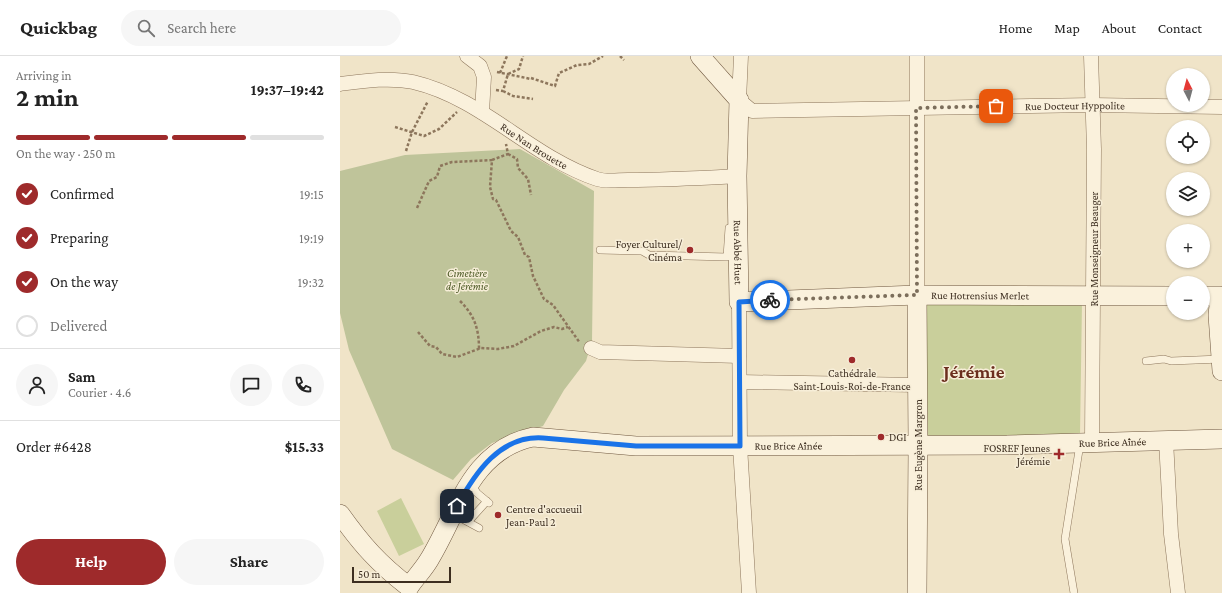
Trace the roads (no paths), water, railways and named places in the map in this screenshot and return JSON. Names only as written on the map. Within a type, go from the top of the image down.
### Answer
[{"type":"street","points":[[467,56],[480,68],[484,77],[482,112]]},
{"type":"street","points":[[700,56],[739,100]]},
{"type":"street","name":"Rue Abbé Huet","points":[[740,56],[737,176],[739,215],[740,446],[749,593]]},
{"type":"street","name":"Rue Eugène Margron","points":[[917,56],[917,593]]},
{"type":"street","name":"Rue Monseigneur Beauger","points":[[1086,441],[1094,296],[1094,148],[1091,56]]},
{"type":"street","name":"Rue Nan Brouette","points":[[340,84],[371,80],[399,80],[413,82],[433,89],[482,112],[560,163],[599,180],[669,180],[737,176]]},
{"type":"street","name":"Rue Docteur Hyppolite","points":[[739,100],[752,111],[1092,105],[1222,107]]},
{"type":"street","points":[[1215,292],[1221,365]]},
{"type":"street","name":"Rue Hotrensius Merlet","points":[[739,302],[917,295],[1166,296]]},
{"type":"street","points":[[591,348],[600,352],[739,356]]},
{"type":"street","points":[[740,382],[918,385]]},
{"type":"street","name":"Rue Brice Aînée","points":[[411,590],[429,560],[460,518],[471,483],[481,467],[507,446],[520,440],[533,437],[636,446],[918,446],[1222,439]]},
{"type":"street","points":[[1166,440],[1171,534],[1178,593]]},
{"type":"street","points":[[340,514],[357,540],[382,566],[411,590]]},
{"type":"lane","points":[[600,250],[642,251],[648,255],[727,257],[730,218],[739,215]]},
{"type":"lane","points":[[1146,362],[1164,359],[1171,361],[1221,365]]},
{"type":"lane","points":[[1074,593],[1065,539],[1086,441]]},
{"type":"lane","points":[[460,518],[488,502],[477,493],[471,483]]},
{"type":"lane","points":[[460,518],[479,528]]},
{"type":"place","name":"Foyer Culturel/ Cinéma","points":[[690,250]]},
{"type":"place","name":"Cathédrale Saint-Louis-Roi-de-France","points":[[852,360]]},
{"type":"place","name":"DGI","points":[[881,437]]},
{"type":"place","name":"FOSREF Jeunes Jérémie","points":[[1059,454]]},
{"type":"place","name":"Centre d'accueuil Jean-Paul 2","points":[[498,515]]},
{"type":"district","name":"Jérémie","points":[[974,371]]},
{"type":"park label","name":"Cimetière de Jérémie","points":[[467,279]]}]
